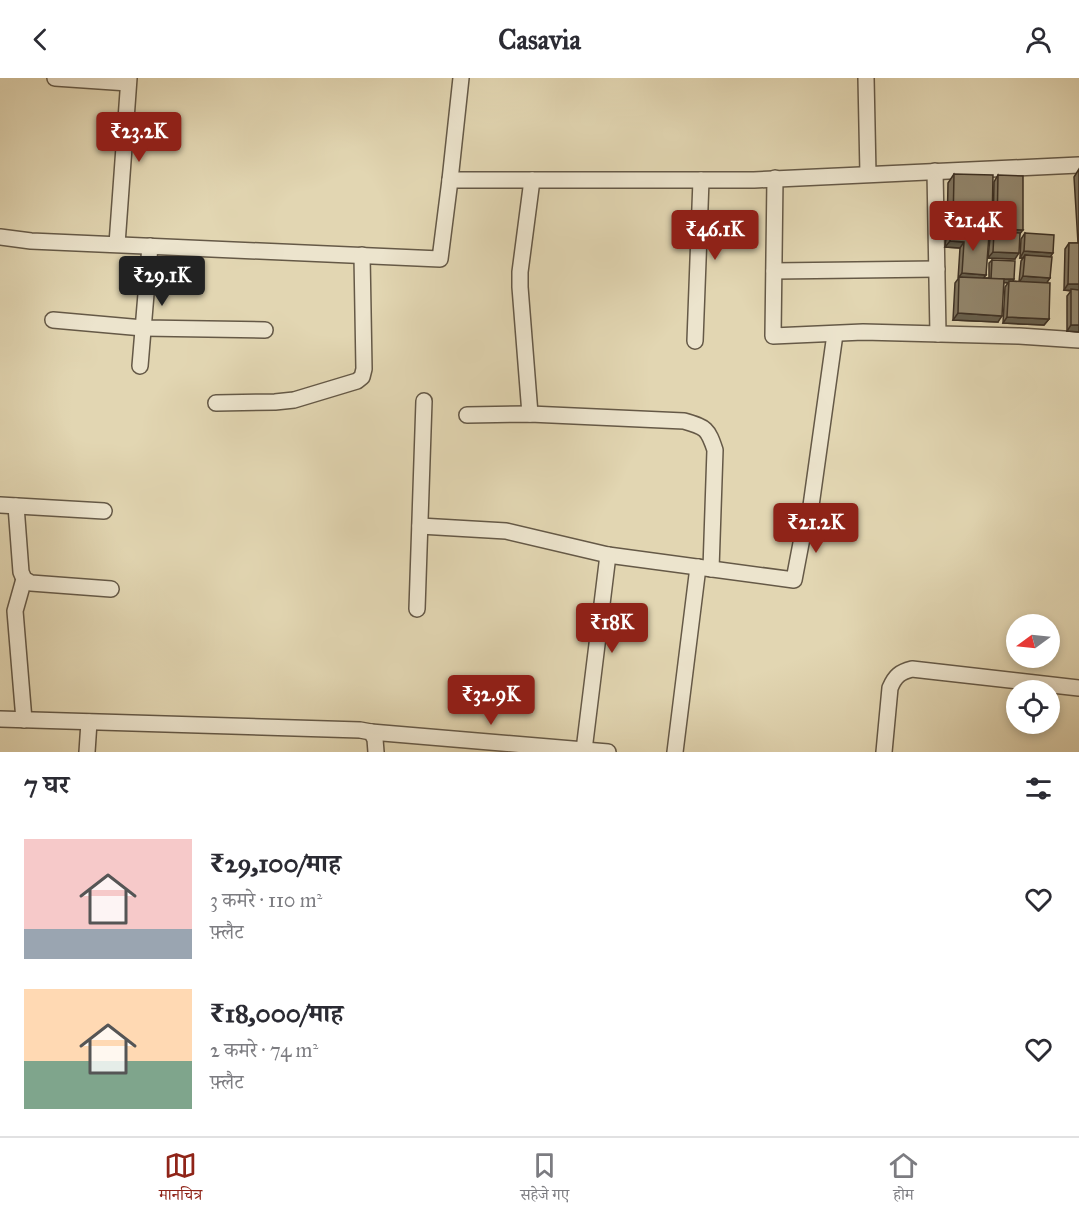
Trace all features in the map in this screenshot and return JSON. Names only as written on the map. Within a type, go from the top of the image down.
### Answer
[{"type":"street","points":[[55,78],[129,81],[117,244]]},
{"type":"street","points":[[0,237],[31,241],[440,259],[460,78]]},
{"type":"street","points":[[866,78],[868,174]]},
{"type":"street","points":[[450,180],[701,180],[1079,165]]},
{"type":"street","points":[[936,171],[938,334]]},
{"type":"street","points":[[775,178],[773,336],[863,332],[1079,340]]},
{"type":"street","points":[[530,414],[520,272],[532,180]]},
{"type":"street","points":[[695,341],[701,180]]},
{"type":"street","points":[[140,366],[150,246]]},
{"type":"street","points":[[216,403],[294,400],[357,381],[362,377],[364,369],[362,255]]},
{"type":"street","points":[[774,271],[937,269]]},
{"type":"street","points":[[53,320],[143,328],[265,330]]},
{"type":"street","points":[[420,526],[506,531],[608,555],[794,580],[802,538],[809,520],[835,334]]},
{"type":"street","points":[[417,609],[424,401]]},
{"type":"street","points":[[467,415],[530,414],[684,421],[699,426],[710,434],[714,450],[704,568],[675,752]]},
{"type":"street","points":[[0,505],[104,511]]},
{"type":"street","points":[[16,506],[21,572],[24,579],[31,583],[111,589]]},
{"type":"street","points":[[584,750],[608,555]]},
{"type":"street","points":[[24,579],[15,611],[24,720]]},
{"type":"street","points":[[884,752],[891,688],[894,678],[902,671],[912,669],[1079,688]]},
{"type":"street","points":[[0,719],[348,729],[608,752]]},
{"type":"street","points":[[87,752],[90,722]]},
{"type":"street","points":[[371,732],[375,739],[376,752]]},
{"type":"building","points":[[954,174],[993,175],[992,226],[953,225]]},
{"type":"building","points":[[998,175],[1023,176],[1023,230],[997,229]]},
{"type":"building","points":[[951,232],[989,235],[986,275],[962,273],[964,242],[950,241]]},
{"type":"building","points":[[994,232],[1020,233],[1019,253],[993,252]]},
{"type":"building","points":[[1025,233],[1054,235],[1053,253],[1024,251]]},
{"type":"building","points":[[1069,243],[1079,243],[1079,284],[1068,284]]},
{"type":"building","points":[[1025,255],[1052,257],[1050,278],[1023,276]]},
{"type":"building","points":[[992,260],[1015,261],[1014,279],[991,279]]},
{"type":"building","points":[[959,277],[1004,279],[1002,316],[958,313]]},
{"type":"building","points":[[1009,281],[1050,283],[1049,319],[1007,317]]},
{"type":"building","points":[[1071,289],[1079,290],[1079,325],[1071,325]]}]
